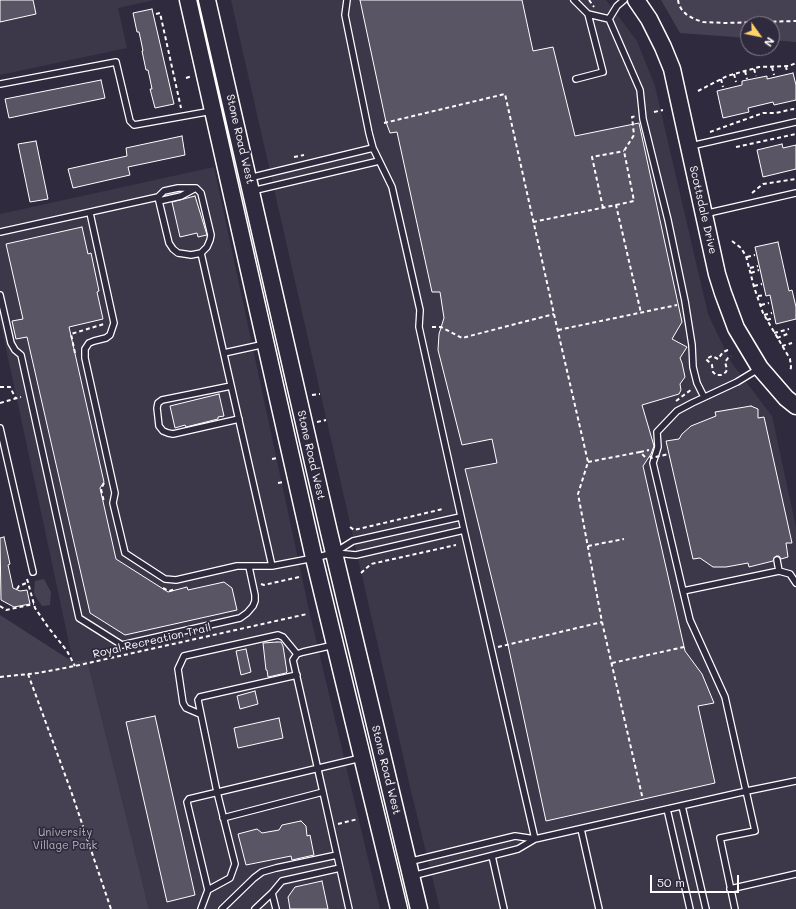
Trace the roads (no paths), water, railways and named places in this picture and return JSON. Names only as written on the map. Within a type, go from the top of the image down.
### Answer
[{"type":"main road","name":"Stone Road West","points":[[188,0],[334,645],[399,909]]},
{"type":"main road","name":"Stone Road West","points":[[207,0],[250,184],[288,359],[419,909]]},
{"type":"main road","name":"Scottsdale Drive","points":[[636,0],[653,26],[672,69],[723,293],[736,328],[760,368],[786,398],[796,406]]},
{"type":"main road","points":[[212,111],[232,107]]},
{"type":"main road","points":[[227,174],[239,184],[250,184]]},
{"type":"main road","points":[[266,344],[279,350],[288,359]]},
{"type":"main road","points":[[387,857],[400,869],[410,869]]},
{"type":"lane","points":[[347,0],[345,16],[372,148],[392,187],[420,310],[419,327],[460,517],[535,839]]},
{"type":"lane","points":[[574,0],[588,14],[603,72],[576,79]]},
{"type":"lane","points":[[609,18],[617,6],[624,0]]},
{"type":"lane","points":[[588,14],[609,18]]},
{"type":"lane","points":[[609,18],[640,90],[643,119],[668,220],[685,302],[692,346],[693,367],[697,383],[704,397]]},
{"type":"lane","points":[[0,84],[116,62],[132,124],[136,125],[212,111]]},
{"type":"lane","points":[[689,147],[796,122]]},
{"type":"lane","points":[[250,184],[372,148]]},
{"type":"lane","points":[[250,184],[379,161]]},
{"type":"lane","points":[[0,232],[158,199],[180,196],[196,188],[201,193],[211,235],[207,247],[200,253],[191,255],[178,253],[173,249],[169,243],[158,199]]},
{"type":"lane","points":[[704,214],[796,194]]},
{"type":"lane","points":[[90,213],[114,323],[110,335],[89,344],[85,349],[85,358],[115,493],[113,503],[125,553],[165,579],[176,580],[237,566],[272,566],[314,558],[334,553],[353,541],[460,517]]},
{"type":"lane","points":[[200,253],[272,566]]},
{"type":"lane","points":[[0,294],[11,343],[15,350],[21,355],[79,618],[122,645],[240,618],[247,613],[255,601],[249,567]]},
{"type":"lane","points":[[224,353],[266,344]]},
{"type":"lane","points":[[735,909],[720,838],[755,831],[725,698],[690,620],[653,463],[658,447],[656,432],[677,411],[738,382],[760,368]]},
{"type":"lane","points":[[231,386],[162,400],[158,404],[157,408],[159,426],[163,431],[173,434],[239,419]]},
{"type":"lane","points":[[0,428],[33,572]]},
{"type":"lane","points":[[334,553],[356,555],[464,530]]},
{"type":"lane","points":[[777,560],[779,571]]},
{"type":"lane","points":[[683,591],[779,571],[790,574],[796,583]]},
{"type":"lane","points":[[200,714],[186,708],[183,703],[178,669],[184,656],[278,636],[283,637],[297,654]]},
{"type":"lane","points":[[334,645],[297,654],[293,660],[350,909]]},
{"type":"lane","points":[[208,890],[230,878],[235,864],[217,792],[198,700],[200,697],[297,675]]},
{"type":"lane","points":[[201,909],[208,890],[187,802],[192,798],[363,758]]},
{"type":"lane","points":[[410,869],[492,856],[518,849],[535,839],[796,781]]},
{"type":"lane","points":[[223,818],[323,792]]},
{"type":"lane","points":[[682,806],[706,909]]},
{"type":"lane","points":[[667,809],[690,909]]},
{"type":"lane","points":[[580,829],[599,909]]},
{"type":"lane","points":[[410,869],[515,836],[535,839]]},
{"type":"lane","points":[[222,909],[262,872],[337,855]]},
{"type":"lane","points":[[492,856],[504,909]]},
{"type":"lane","points":[[255,909],[282,881],[340,868]]},
{"type":"lane","points":[[730,889],[796,874]]},
{"type":"lane","points":[[272,893],[276,909]]},
{"type":"park label","name":"University Village Park","points":[[65,839]]}]
